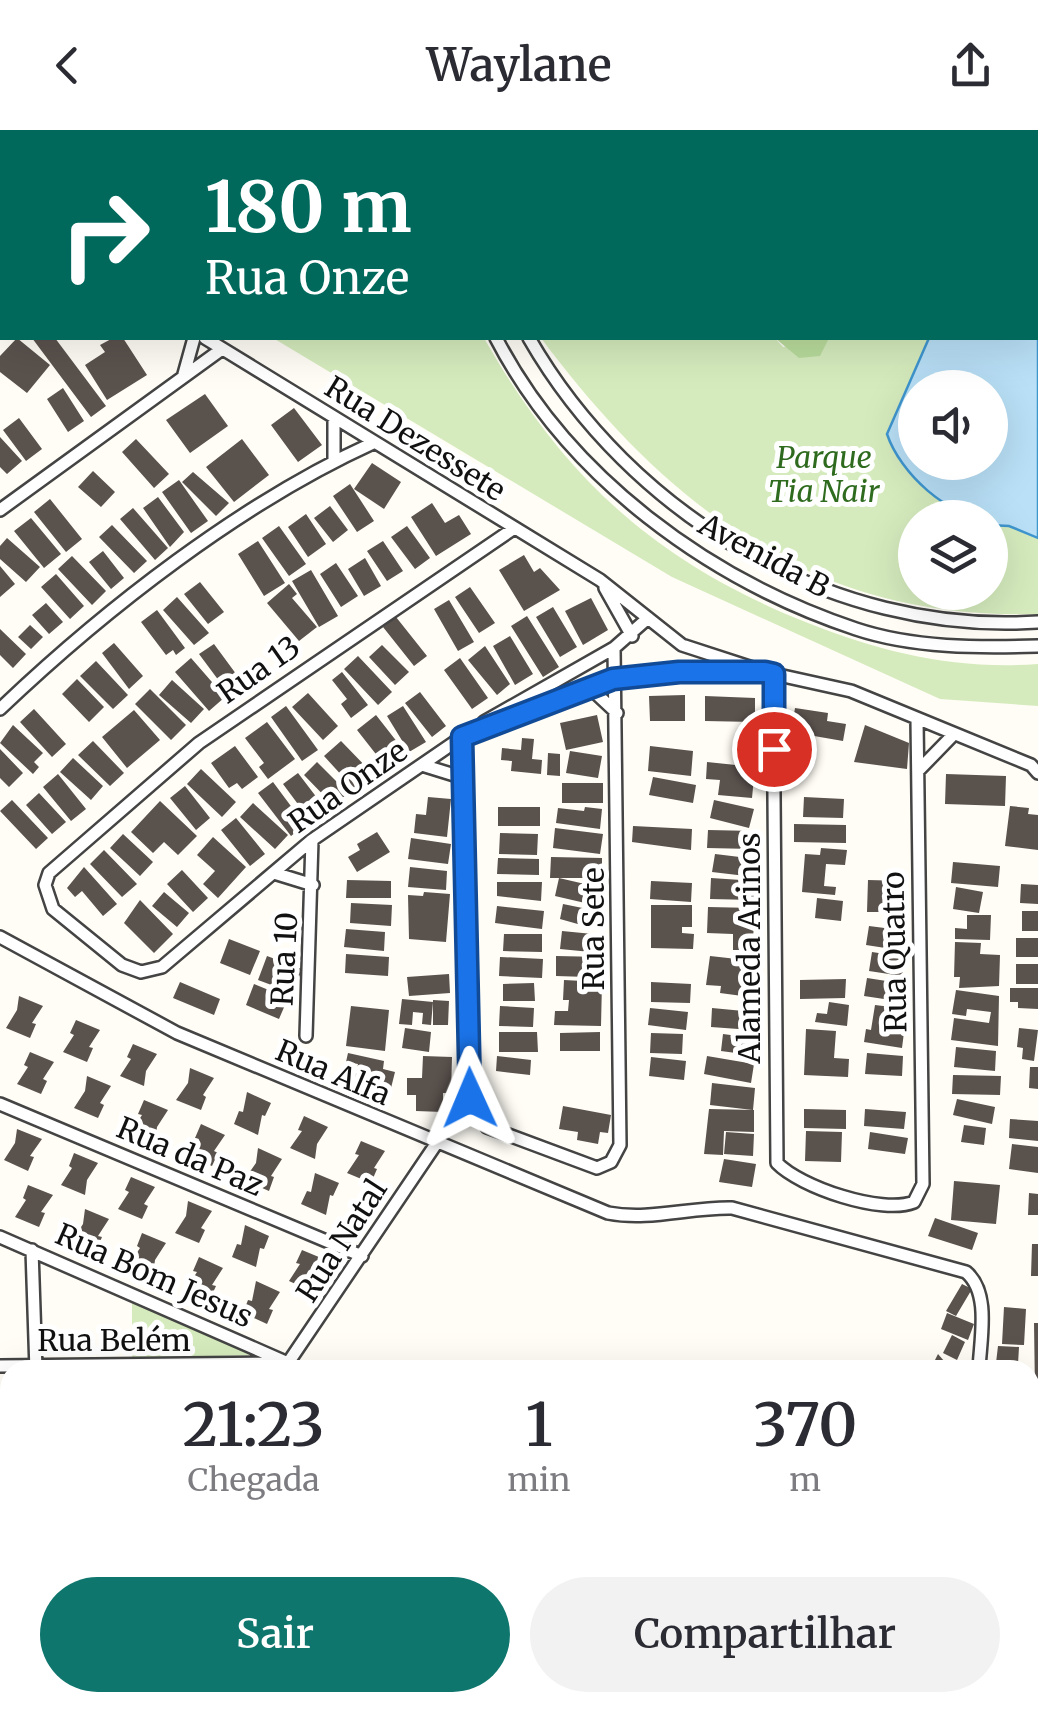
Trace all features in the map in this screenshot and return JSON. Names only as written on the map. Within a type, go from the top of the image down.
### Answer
[{"type":"street","points":[[184,374],[193,340]]},
{"type":"street","name":"Rua Dezessete","points":[[208,340],[600,580],[682,645],[769,673],[852,691],[1031,765],[1038,773]]},
{"type":"street","name":"Avenida B","points":[[497,340],[554,423],[616,491],[696,554],[787,601],[858,630],[929,644],[1038,646]]},
{"type":"street","name":"Avenida B","points":[[529,340],[560,391],[649,487],[734,546],[814,588],[924,616],[1038,622]]},
{"type":"street","points":[[0,510],[222,349]]},
{"type":"street","points":[[334,419],[334,461]]},
{"type":"street","points":[[0,709],[46,665],[193,551],[334,461],[373,444]]},
{"type":"street","name":"Rua 13","points":[[162,967],[141,972],[122,965],[52,909],[44,884],[49,873],[200,743],[513,528]]},
{"type":"street","name":"Rua Dezessete","points":[[600,580],[632,636]]},
{"type":"street","points":[[422,764],[464,778],[465,735],[505,707],[614,648],[648,618]]},
{"type":"street","points":[[679,672],[682,645]]},
{"type":"street","name":"Rua Sete","points":[[464,778],[470,1098],[488,1127],[597,1168],[610,1162],[620,1144],[614,648]]},
{"type":"street","name":"Rua Onze","points":[[162,967],[312,840],[465,735],[588,685],[613,679],[679,672],[769,673]]},
{"type":"street","name":"Alameda Arinos","points":[[769,673],[777,1162],[792,1179],[896,1210],[914,1202],[923,1184]]},
{"type":"street","points":[[588,685],[617,713]]},
{"type":"street","name":"Rua Quatro","points":[[917,719],[923,1184]]},
{"type":"street","points":[[918,771],[954,734]]},
{"type":"street","name":"Rua 10","points":[[306,1036],[312,840]]},
{"type":"street","name":"Rua 10","points":[[274,873],[313,885]]},
{"type":"street","name":"Rua Alfa","points":[[0,937],[177,1033],[608,1213],[629,1217],[703,1207],[732,1208],[966,1272],[977,1280],[981,1294],[979,1360]]},
{"type":"street","name":"Rua da Paz","points":[[0,1104],[362,1256]]},
{"type":"street","name":"Rua Natal","points":[[290,1360],[436,1144]]},
{"type":"street","name":"Rua Bom Jesus","points":[[0,1236],[281,1360]]},
{"type":"street","points":[[32,1250],[36,1360]]},
{"type":"green space","points":[[276,340],[485,340],[547,434],[619,511],[660,544],[754,599],[864,643],[949,662],[1038,664],[1038,706],[940,699],[672,577]]},
{"type":"green space","name":"Parque Tia Nair","points":[[543,340],[777,340],[783,347],[819,340],[1038,340],[1038,614],[953,610],[1008,610],[1008,500],[898,500],[898,600],[816,574],[754,542],[695,502],[641,454]]},
{"type":"green space","points":[[777,340],[828,340],[820,356],[799,358]]},
{"type":"green space","points":[[132,1300],[261,1355],[132,1358]]},
{"type":"water","points":[[928,340],[1038,340],[1038,538],[1008,526],[1008,500],[939,500],[916,480],[1008,480],[1008,370],[915,370]]},
{"type":"water","points":[[898,409],[898,456],[887,434]]},
{"type":"building","points":[[19,340],[50,365],[27,393],[0,372],[0,356]]},
{"type":"building","points":[[33,340],[56,340],[106,406],[91,417]]},
{"type":"building","points":[[109,340],[124,340],[147,375],[107,400],[85,365],[105,352],[100,345]]},
{"type":"building","points":[[63,388],[84,421],[68,432],[47,399]]},
{"type":"building","points":[[205,394],[228,426],[190,453],[166,420]]},
{"type":"building","points":[[294,408],[322,445],[298,462],[271,425]]},
{"type":"building","points":[[19,418],[42,449],[26,461],[3,430]]},
{"type":"building","points":[[0,437],[22,461],[7,474],[0,467]]},
{"type":"building","points":[[136,439],[169,474],[154,488],[122,452]]},
{"type":"building","points":[[242,439],[269,475],[234,502],[206,467]]},
{"type":"building","points":[[372,463],[401,482],[384,509],[354,489]]},
{"type":"building","points":[[93,471],[115,492],[101,507],[78,487]]},
{"type":"building","points":[[193,472],[229,503],[216,516],[182,482]]},
{"type":"building","points":[[179,480],[208,521],[191,533],[162,492]]},
{"type":"building","points":[[350,484],[374,521],[357,532],[333,496]]},
{"type":"building","points":[[158,497],[184,532],[170,547],[143,508]]},
{"type":"building","points":[[50,499],[82,539],[66,552],[34,512]]},
{"type":"building","points":[[432,503],[445,523],[459,515],[471,534],[436,556],[411,517]]},
{"type":"building","points":[[330,506],[348,530],[333,542],[314,518]]},
{"type":"building","points":[[133,508],[168,548],[155,560],[120,519]]},
{"type":"building","points":[[306,514],[326,544],[308,557],[288,527]]},
{"type":"building","points":[[31,518],[61,554],[44,568],[14,531]]},
{"type":"building","points":[[112,525],[147,561],[134,573],[99,537]]},
{"type":"building","points":[[279,526],[306,564],[289,576],[262,538]]},
{"type":"building","points":[[407,526],[430,558],[415,569],[391,537]]},
{"type":"building","points":[[7,538],[40,567],[26,582],[0,559],[0,546]]},
{"type":"building","points":[[258,541],[285,583],[264,596],[238,554]]},
{"type":"building","points":[[383,541],[403,571],[387,581],[367,551]]},
{"type":"building","points":[[103,551],[124,578],[111,589],[89,562]]},
{"type":"building","points":[[524,555],[534,572],[540,568],[560,590],[524,611],[499,570]]},
{"type":"building","points":[[72,556],[106,591],[92,605],[58,569]]},
{"type":"building","points":[[365,558],[381,586],[364,596],[348,569]]},
{"type":"building","points":[[336,563],[358,596],[341,607],[320,574]]},
{"type":"building","points":[[0,566],[15,584],[0,597]]},
{"type":"building","points":[[311,570],[338,616],[319,627],[292,581]]},
{"type":"building","points":[[56,574],[84,606],[70,619],[41,587]]},
{"type":"building","points":[[200,582],[224,612],[208,624],[184,594]]},
{"type":"building","points":[[289,584],[297,594],[292,598],[317,627],[299,641],[267,603]]},
{"type":"building","points":[[470,587],[495,623],[479,633],[455,597]]},
{"type":"building","points":[[177,597],[209,633],[194,645],[163,610]]},
{"type":"building","points":[[591,598],[608,630],[583,645],[565,611]]},
{"type":"building","points":[[449,600],[474,642],[458,651],[434,609]]},
{"type":"building","points":[[46,603],[63,622],[49,634],[32,615]]},
{"type":"building","points":[[553,607],[577,647],[560,657],[536,617]]},
{"type":"building","points":[[157,610],[185,648],[176,655],[173,650],[166,655],[141,622]]},
{"type":"building","points":[[527,616],[559,667],[543,677],[511,626]]},
{"type":"building","points":[[396,617],[427,656],[414,666],[383,627]]},
{"type":"building","points":[[30,625],[43,637],[31,649],[18,637]]},
{"type":"building","points":[[0,629],[26,654],[13,668],[0,655]]},
{"type":"building","points":[[510,636],[533,674],[515,685],[493,646]]},
{"type":"building","points":[[114,643],[143,676],[129,689],[102,653]]},
{"type":"building","points":[[214,644],[242,682],[228,693],[199,654]]},
{"type":"building","points":[[382,645],[409,672],[395,685],[369,657]]},
{"type":"building","points":[[485,646],[510,684],[497,695],[468,660]]},
{"type":"building","points":[[358,656],[392,692],[378,705],[344,669]]},
{"type":"building","points":[[191,658],[225,697],[209,711],[175,672]]},
{"type":"building","points":[[460,658],[488,698],[472,709],[444,670]]},
{"type":"building","points":[[96,661],[128,695],[113,709],[80,676]]},
{"type":"building","points":[[342,672],[368,705],[351,718],[341,704],[347,699],[332,680]]},
{"type":"building","points":[[77,679],[104,707],[89,722],[62,694]]},
{"type":"building","points":[[172,680],[204,709],[191,723],[159,695]]},
{"type":"building","points":[[150,689],[186,725],[171,740],[135,704]]},
{"type":"building","points":[[420,692],[446,726],[432,737],[405,703]]},
{"type":"building","points":[[308,693],[338,726],[323,740],[292,707]]},
{"type":"building","points":[[685,695],[685,721],[650,721],[649,696]]},
{"type":"building","points":[[705,696],[755,698],[755,722],[705,721]]},
{"type":"building","points":[[286,706],[318,750],[302,761],[271,717]]},
{"type":"building","points":[[403,706],[426,742],[409,752],[387,716]]},
{"type":"building","points":[[795,708],[828,713],[827,721],[846,724],[843,741],[791,732]]},
{"type":"building","points":[[34,709],[66,744],[52,757],[20,722]]},
{"type":"building","points":[[134,710],[160,740],[127,768],[102,737]]},
{"type":"building","points":[[376,715],[405,752],[386,767],[357,730]]},
{"type":"building","points":[[597,715],[603,742],[566,750],[560,723]]},
{"type":"building","points":[[267,722],[295,759],[268,779],[259,767],[264,763],[245,738]]},
{"type":"building","points":[[13,725],[43,753],[34,762],[39,767],[33,774],[0,743]]},
{"type":"building","points":[[865,725],[909,743],[907,769],[854,762]]},
{"type":"building","points":[[522,738],[534,739],[532,759],[542,760],[541,774],[511,771],[512,761],[501,760],[502,748],[521,750]]},
{"type":"building","points":[[93,741],[124,773],[110,786],[78,755]]},
{"type":"building","points":[[341,741],[373,774],[355,790],[324,756]]},
{"type":"building","points":[[235,746],[258,777],[242,789],[237,783],[229,788],[211,763]]},
{"type":"building","points":[[650,746],[693,751],[691,776],[648,771]]},
{"type":"building","points":[[0,749],[23,773],[9,787],[0,778]]},
{"type":"building","points":[[570,751],[602,756],[598,778],[566,773]]},
{"type":"building","points":[[548,753],[560,754],[560,776],[547,775]]},
{"type":"building","points":[[73,758],[103,786],[91,800],[60,772]]},
{"type":"building","points":[[317,762],[348,793],[334,806],[304,775]]},
{"type":"building","points":[[707,762],[755,767],[752,798],[718,795],[720,780],[706,779]]},
{"type":"building","points":[[201,769],[236,802],[222,817],[187,784]]},
{"type":"building","points":[[298,773],[324,807],[309,819],[283,784]]},
{"type":"building","points":[[58,774],[86,809],[71,821],[43,787]]},
{"type":"building","points":[[946,774],[1006,776],[1005,806],[945,804]]},
{"type":"building","points":[[653,777],[696,785],[693,803],[649,795]]},
{"type":"building","points":[[273,782],[305,825],[291,836],[258,793]]},
{"type":"building","points":[[562,783],[603,783],[603,803],[562,803]]},
{"type":"building","points":[[185,786],[210,818],[196,830],[170,798]]},
{"type":"building","points":[[39,793],[66,822],[52,834],[26,805]]},
{"type":"building","points":[[428,797],[451,799],[447,837],[414,833],[416,814],[426,815]]},
{"type":"building","points":[[804,797],[844,799],[843,818],[803,817]]},
{"type":"building","points":[[12,800],[48,838],[36,849],[0,811]]},
{"type":"building","points":[[714,800],[754,809],[749,828],[710,818]]},
{"type":"building","points":[[160,801],[197,836],[178,855],[164,842],[153,853],[131,832]]},
{"type":"building","points":[[253,803],[288,835],[275,849],[240,817]]},
{"type":"building","points":[[1010,806],[1029,808],[1028,814],[1038,815],[1038,850],[1005,846]]},
{"type":"building","points":[[498,807],[540,807],[540,826],[498,826]]},
{"type":"building","points":[[585,807],[602,809],[600,829],[556,823],[558,808],[584,811]]},
{"type":"building","points":[[236,818],[265,854],[250,866],[221,830]]},
{"type":"building","points":[[794,824],[846,825],[846,843],[794,842]]},
{"type":"building","points":[[633,826],[692,829],[691,850],[632,842]]},
{"type":"building","points":[[555,828],[603,834],[600,854],[553,848]]},
{"type":"building","points":[[708,830],[754,831],[753,849],[707,848]]},
{"type":"building","points":[[377,832],[390,852],[357,872],[348,857],[360,850],[357,844]]},
{"type":"building","points":[[500,833],[538,834],[537,855],[499,854]]},
{"type":"building","points":[[123,834],[153,862],[140,876],[110,848]]},
{"type":"building","points":[[213,837],[246,867],[218,898],[203,884],[215,871],[197,855]]},
{"type":"building","points":[[411,838],[451,844],[448,864],[408,859]]},
{"type":"building","points":[[821,848],[847,850],[845,865],[826,864],[824,886],[836,887],[835,895],[802,892],[805,854],[820,855]]},
{"type":"building","points":[[104,850],[137,884],[122,897],[90,864]]},
{"type":"building","points":[[715,854],[748,858],[746,876],[712,872]]},
{"type":"building","points":[[551,857],[602,858],[602,878],[550,878]]},
{"type":"building","points":[[498,858],[539,859],[539,875],[497,874]]},
{"type":"building","points":[[953,862],[1000,866],[998,887],[951,883]]},
{"type":"building","points":[[84,867],[117,904],[103,916],[82,891],[75,897],[67,888]]},
{"type":"building","points":[[410,867],[447,871],[446,890],[408,887]]},
{"type":"building","points":[[182,870],[208,898],[193,912],[167,884]]},
{"type":"building","points":[[559,878],[602,888],[598,906],[555,896]]},
{"type":"building","points":[[711,878],[756,881],[754,900],[710,899]]},
{"type":"building","points":[[347,880],[391,881],[391,898],[346,898]]},
{"type":"building","points":[[868,880],[907,881],[907,912],[867,912]]},
{"type":"building","points":[[651,881],[692,883],[691,902],[650,899]]},
{"type":"building","points":[[497,882],[542,882],[541,901],[497,896]]},
{"type":"building","points":[[1021,884],[1038,885],[1038,904],[1020,903]]},
{"type":"building","points":[[956,887],[983,892],[979,913],[953,909]]},
{"type":"building","points":[[164,892],[189,913],[177,927],[152,906]]},
{"type":"building","points":[[424,892],[450,894],[446,942],[409,939],[408,895],[423,896]]},
{"type":"building","points":[[817,898],[843,901],[841,921],[815,918]]},
{"type":"building","points":[[140,900],[173,934],[154,953],[124,923]]},
{"type":"building","points":[[351,903],[392,905],[391,926],[350,923]]},
{"type":"building","points":[[563,904],[602,912],[599,930],[560,919]]},
{"type":"building","points":[[651,905],[692,905],[692,927],[682,927],[682,933],[694,934],[693,949],[651,948]]},
{"type":"building","points":[[497,906],[544,911],[542,929],[495,923]]},
{"type":"building","points":[[708,907],[754,908],[753,950],[733,950],[733,934],[707,933]]},
{"type":"building","points":[[1022,911],[1038,911],[1038,931],[1022,931]]},
{"type":"building","points":[[967,915],[991,915],[990,940],[955,939],[955,928],[967,929]]},
{"type":"building","points":[[869,926],[908,931],[905,951],[866,945]]},
{"type":"building","points":[[346,929],[385,932],[384,951],[344,947]]},
{"type":"building","points":[[562,931],[603,935],[601,953],[560,949]]},
{"type":"building","points":[[504,934],[542,934],[542,952],[503,951]]},
{"type":"building","points":[[1016,938],[1038,938],[1038,957],[1016,957]]},
{"type":"building","points":[[229,939],[260,951],[250,975],[220,963]]},
{"type":"building","points":[[955,942],[981,943],[980,954],[1000,955],[999,986],[959,988],[960,977],[954,977]]},
{"type":"building","points":[[872,952],[905,957],[902,976],[869,971]]},
{"type":"building","points":[[346,954],[389,957],[388,976],[345,973]]},
{"type":"building","points":[[267,956],[302,969],[293,993],[258,980]]},
{"type":"building","points":[[556,956],[602,957],[602,968],[589,968],[588,977],[556,976]]},
{"type":"building","points":[[710,956],[755,961],[750,997],[720,993],[721,986],[706,985]]},
{"type":"building","points":[[500,957],[543,959],[542,978],[499,976]]},
{"type":"building","points":[[1016,964],[1038,964],[1038,984],[1016,984]]},
{"type":"building","points":[[449,974],[450,993],[409,996],[407,977]]},
{"type":"building","points":[[867,978],[906,984],[904,1002],[864,996]]},
{"type":"building","points":[[846,979],[845,998],[800,999],[800,980]]},
{"type":"building","points":[[564,980],[602,982],[601,1026],[554,1025],[555,1011],[568,1011],[569,1000],[563,1000]]},
{"type":"building","points":[[180,982],[220,999],[214,1015],[173,998]]},
{"type":"building","points":[[651,982],[691,984],[690,1003],[651,1002]]},
{"type":"building","points":[[534,983],[535,1001],[503,1001],[503,984]]},
{"type":"building","points":[[254,984],[288,998],[279,1019],[246,1005]]},
{"type":"building","points":[[1010,988],[1038,988],[1038,1009],[1018,1008],[1018,1002],[1010,1002]]},
{"type":"building","points":[[956,990],[999,996],[998,1046],[951,1040],[954,1018],[989,1023],[991,1012],[967,1009],[966,1016],[952,1014]]},
{"type":"building","points":[[19,996],[43,1006],[32,1023],[36,1024],[30,1038],[6,1028],[17,1010]]},
{"type":"building","points":[[402,999],[433,1002],[431,1025],[422,1024],[423,1013],[413,1012],[412,1025],[399,1024]]},
{"type":"building","points":[[433,1000],[449,1001],[448,1025],[433,1025]]},
{"type":"building","points":[[829,1002],[849,1005],[847,1026],[815,1022],[817,1013],[827,1014]]},
{"type":"building","points":[[875,1005],[907,1009],[902,1048],[864,1042],[866,1029],[871,1030]]},
{"type":"building","points":[[351,1006],[389,1010],[385,1051],[346,1046]]},
{"type":"building","points":[[500,1006],[534,1008],[533,1027],[499,1026]]},
{"type":"building","points":[[650,1008],[688,1012],[686,1030],[648,1025]]},
{"type":"building","points":[[712,1008],[754,1012],[752,1030],[711,1027]]},
{"type":"building","points":[[76,1020],[100,1030],[89,1047],[93,1048],[87,1062],[63,1052],[74,1035],[70,1033]]},
{"type":"building","points":[[405,1028],[431,1032],[429,1052],[402,1048]]},
{"type":"building","points":[[1019,1028],[1038,1030],[1034,1061],[1022,1059],[1023,1048],[1017,1047]]},
{"type":"building","points":[[806,1029],[836,1031],[834,1058],[849,1059],[848,1077],[804,1075]]},
{"type":"building","points":[[499,1032],[537,1032],[538,1052],[499,1052]]},
{"type":"building","points":[[600,1032],[600,1051],[560,1051],[560,1033]]},
{"type":"building","points":[[651,1033],[683,1034],[682,1054],[650,1053]]},
{"type":"building","points":[[723,1034],[753,1038],[751,1055],[721,1051]]},
{"type":"building","points":[[133,1044],[157,1054],[146,1071],[144,1086],[120,1076],[131,1059],[127,1057]]},
{"type":"building","points":[[956,1047],[996,1051],[995,1071],[954,1067]]},
{"type":"building","points":[[30,1052],[54,1062],[43,1079],[47,1081],[41,1094],[17,1084],[28,1067],[24,1065]]},
{"type":"building","points":[[348,1053],[384,1061],[383,1069],[395,1072],[391,1088],[354,1081],[358,1064],[346,1062]]},
{"type":"building","points":[[867,1053],[903,1056],[902,1076],[865,1074]]},
{"type":"building","points":[[423,1056],[452,1057],[451,1093],[443,1093],[443,1112],[416,1111],[416,1095],[407,1095],[407,1078],[422,1078]]},
{"type":"building","points":[[497,1056],[531,1060],[530,1075],[496,1071]]},
{"type":"building","points":[[707,1056],[754,1064],[751,1083],[704,1074]]},
{"type":"building","points":[[651,1057],[686,1061],[684,1080],[649,1076]]},
{"type":"building","points":[[1030,1067],[1038,1067],[1038,1089],[1029,1088]]},
{"type":"building","points":[[190,1068],[214,1078],[203,1095],[206,1097],[201,1110],[176,1100],[188,1083]]},
{"type":"building","points":[[953,1075],[1001,1076],[1000,1095],[952,1094]]},
{"type":"building","points":[[87,1076],[111,1086],[100,1103],[104,1105],[98,1118],[74,1108],[85,1091]]},
{"type":"building","points":[[712,1083],[755,1088],[753,1110],[710,1105]]},
{"type":"building","points":[[247,1092],[271,1103],[262,1115],[258,1135],[234,1124],[239,1111],[243,1112]]},
{"type":"building","points":[[957,1099],[995,1107],[992,1124],[953,1115]]},
{"type":"building","points":[[144,1100],[168,1110],[157,1127],[155,1142],[131,1132],[142,1115],[138,1114]]},
{"type":"building","points":[[563,1106],[611,1115],[608,1133],[600,1132],[598,1144],[577,1140],[578,1132],[559,1129]]},
{"type":"building","points":[[709,1109],[754,1110],[754,1132],[724,1131],[723,1155],[704,1154]]},
{"type":"building","points":[[804,1109],[846,1110],[846,1129],[804,1128]]},
{"type":"building","points":[[865,1109],[906,1112],[904,1129],[864,1126]]},
{"type":"building","points":[[304,1116],[328,1127],[317,1144],[315,1159],[290,1148],[302,1131],[298,1130]]},
{"type":"building","points":[[1010,1119],[1038,1121],[1038,1141],[1009,1138]]},
{"type":"building","points":[[201,1124],[225,1135],[214,1151],[218,1153],[212,1166],[188,1156],[199,1139],[195,1138]]},
{"type":"building","points":[[964,1125],[986,1128],[984,1145],[961,1142]]},
{"type":"building","points":[[17,1129],[42,1139],[30,1156],[34,1157],[28,1171],[4,1160],[15,1143]]},
{"type":"building","points":[[806,1131],[842,1132],[841,1162],[805,1161]]},
{"type":"building","points":[[726,1132],[754,1134],[753,1156],[724,1154]]},
{"type":"building","points":[[870,1132],[908,1138],[905,1154],[868,1149]]},
{"type":"building","points":[[361,1141],[385,1151],[374,1168],[377,1169],[371,1183],[347,1173],[359,1155],[355,1154]]},
{"type":"building","points":[[1012,1144],[1038,1147],[1038,1173],[1009,1169]]},
{"type":"building","points":[[258,1148],[282,1159],[271,1176],[274,1177],[269,1191],[244,1180],[256,1163]]},
{"type":"building","points":[[74,1153],[98,1163],[87,1180],[85,1195],[61,1185],[72,1168],[69,1166]]},
{"type":"building","points":[[724,1159],[756,1164],[752,1187],[719,1182]]},
{"type":"building","points":[[315,1173],[339,1183],[330,1195],[326,1215],[301,1204],[307,1191],[311,1192]]},
{"type":"building","points":[[131,1177],[155,1187],[144,1204],[148,1206],[142,1219],[118,1209],[129,1192],[125,1190]]},
{"type":"building","points":[[954,1181],[1000,1185],[996,1224],[951,1220]]},
{"type":"building","points":[[28,1185],[53,1195],[41,1212],[45,1213],[39,1227],[15,1217],[26,1200],[23,1198]]},
{"type":"building","points":[[1029,1193],[1038,1194],[1038,1215],[1028,1215]]},
{"type":"building","points":[[188,1201],[212,1211],[201,1228],[205,1230],[199,1243],[175,1233],[186,1216]]},
{"type":"building","points":[[85,1209],[109,1219],[98,1236],[102,1237],[96,1251],[72,1241],[83,1224]]},
{"type":"building","points":[[935,1218],[978,1233],[972,1250],[928,1236]]},
{"type":"building","points":[[245,1225],[269,1236],[264,1249],[260,1248],[256,1267],[232,1257],[237,1244],[241,1245]]},
{"type":"building","points":[[142,1233],[166,1243],[155,1260],[153,1275],[129,1265],[140,1248],[137,1246]]},
{"type":"building","points":[[1032,1244],[1038,1244],[1038,1276],[1031,1276]]},
{"type":"building","points":[[302,1250],[326,1260],[315,1277],[313,1292],[289,1281],[300,1264],[296,1263]]},
{"type":"building","points":[[199,1257],[223,1268],[212,1285],[216,1286],[210,1299],[186,1289],[197,1272],[193,1271]]},
{"type":"building","points":[[256,1281],[280,1292],[269,1309],[273,1310],[267,1324],[243,1313],[248,1300],[252,1301]]},
{"type":"building","points":[[962,1284],[972,1289],[956,1316],[946,1311]]},
{"type":"building","points":[[1004,1307],[1026,1309],[1024,1345],[1002,1344]]},
{"type":"building","points":[[947,1313],[974,1324],[968,1340],[941,1329]]},
{"type":"building","points":[[1034,1323],[1038,1323],[1038,1360],[1035,1360]]},
{"type":"building","points":[[952,1335],[965,1342],[957,1360],[943,1353]]},
{"type":"building","points":[[998,1346],[1019,1347],[1018,1360],[996,1360]]},
{"type":"route","points":[[470,1098],[462,737],[588,685],[613,679],[679,672],[765,672],[774,674],[774,749]]}]
